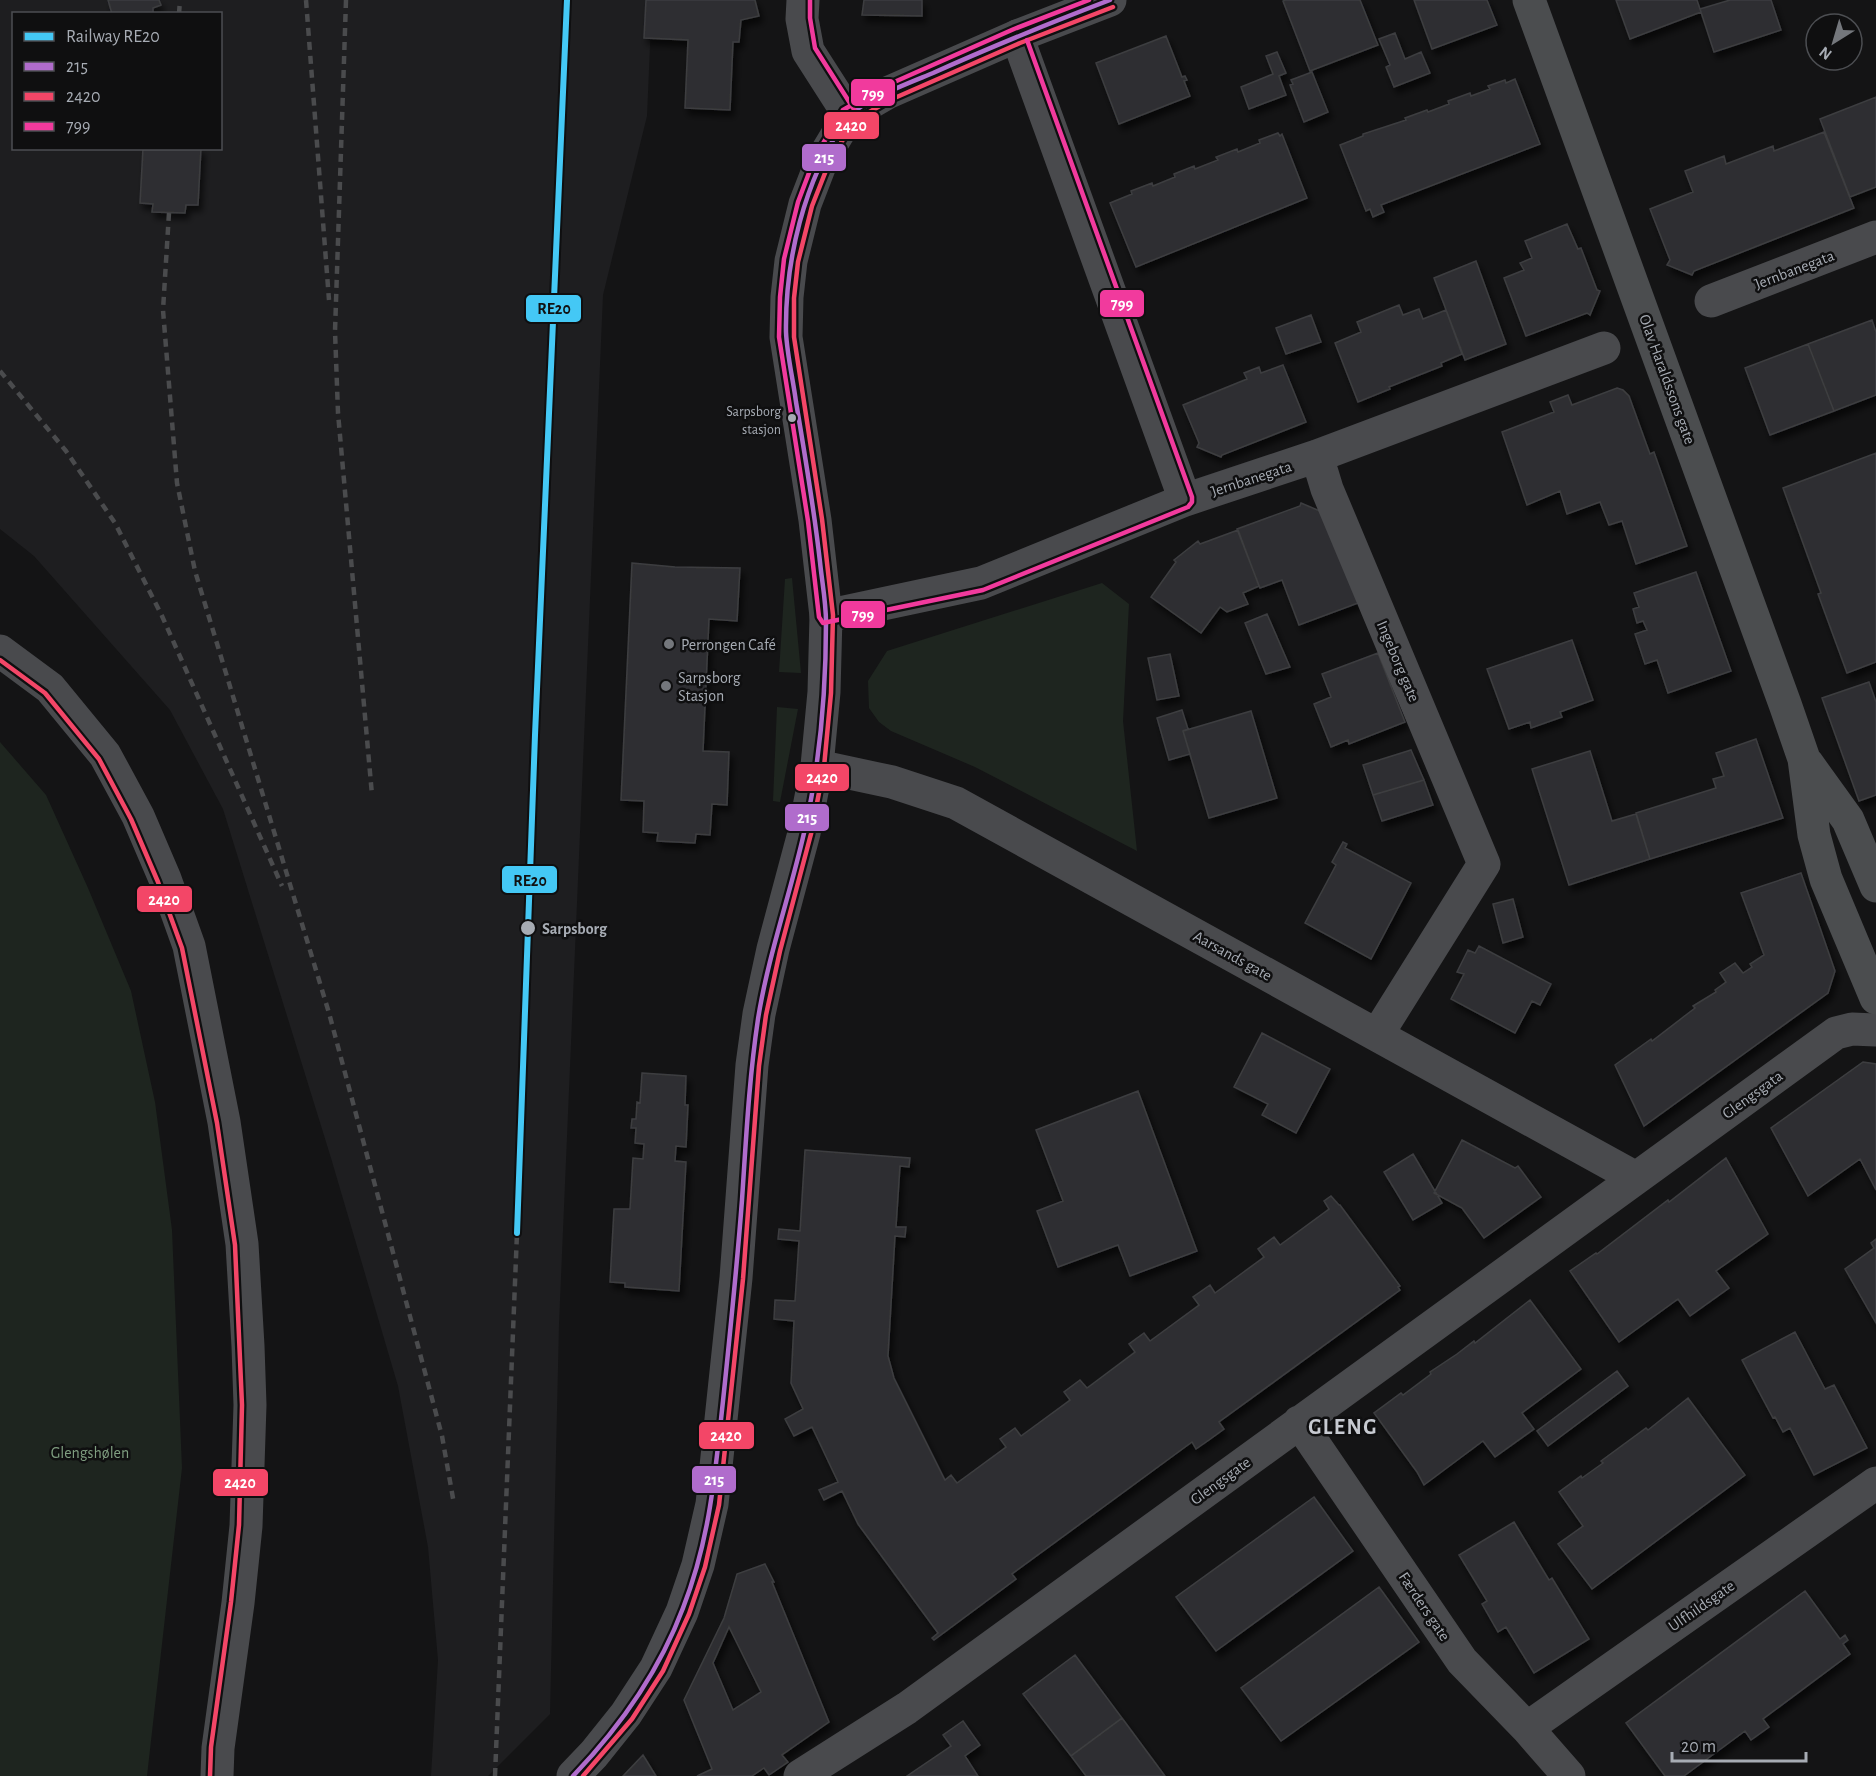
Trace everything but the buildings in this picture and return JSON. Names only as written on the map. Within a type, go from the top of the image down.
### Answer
[{"type":"main road","name":"Olav Haraldssons gate","points":[[1529,0],[1804,759],[1814,835],[1826,879],[1876,998]]},
{"type":"main road","name":"Olav Haraldssons gate","points":[[1804,759],[1848,820],[1876,886]]},
{"type":"street","points":[[803,0],[802,19],[808,51],[849,115]]},
{"type":"street","points":[[573,1776],[626,1714],[656,1668],[682,1612],[698,1565],[712,1504],[736,1278],[752,1065],[759,1014],[773,949],[804,832],[817,766],[824,692],[826,616],[815,520],[786,337],[791,261],[805,204],[822,160],[849,115],[887,93],[1017,36],[1110,0]]},
{"type":"street","points":[[1017,36],[1185,500]]},
{"type":"street","name":"Jernbanegata","points":[[1711,301],[1876,237]]},
{"type":"street","name":"Jernbanegata","points":[[826,616],[981,583],[1185,500],[1317,456],[1604,348]]},
{"type":"street","name":"Ingeborg gate","points":[[1317,456],[1327,489],[1484,864],[1377,1035]]},
{"type":"street","points":[[0,651],[50,688],[105,755],[138,816],[165,879],[189,946],[221,1110],[242,1244],[250,1405],[246,1526],[218,1748],[217,1776]]},
{"type":"street","name":"Aarsands gate","points":[[817,766],[892,782],[956,803],[1636,1178]]},
{"type":"street","name":"Glengsgata","points":[[1636,1178],[1836,1033],[1864,1029]]},
{"type":"street","name":"Glengsgate","points":[[800,1776],[907,1708],[1636,1178]]},
{"type":"street","name":"Færders gate","points":[[1299,1422],[1462,1661],[1527,1728],[1569,1776]]},
{"type":"street","name":"Ulfhildsgate","points":[[1527,1728],[1876,1483]]},
{"type":"shaded area","points":[[0,0],[652,0],[647,116],[603,295],[559,1324],[550,1714],[488,1776],[431,1776],[438,1660],[428,1547],[398,1386],[331,1158],[223,809],[170,710],[34,556],[0,529]]},
{"type":"green space","points":[[792,578],[801,673],[779,672],[785,579]]},
{"type":"green space","points":[[1102,583],[1129,604],[1123,721],[1137,851],[975,767],[891,731],[879,722],[869,708],[868,681],[887,651]]},
{"type":"green space","points":[[777,707],[798,709],[780,802],[773,801]]},
{"type":"green space","name":"Glengshølen","points":[[0,742],[46,795],[88,888],[131,991],[155,1102],[172,1230],[182,1468],[147,1776],[0,1776]]},
{"type":"railway","points":[[179,12],[180,0]]},
{"type":"railway","points":[[306,0],[329,300]]},
{"type":"railway","points":[[346,0],[335,331],[338,413],[372,795]]},
{"type":"railway","points":[[169,213],[163,310],[177,483],[195,571],[329,1013],[442,1436],[454,1504]]},
{"type":"railway","points":[[0,371],[66,451],[115,523],[162,616],[282,886]]},
{"type":"railway","points":[[495,1776],[517,1233]]},
{"type":"rail line","name":"RE20","points":[[517,1233],[535,735],[567,0]]},
{"type":"transit line","name":"799","points":[[810,0],[810,18],[815,48],[855,111]]},
{"type":"transit line","name":"799","points":[[1027,40],[1192,502],[1188,507],[983,590],[823,623],[819,617],[808,521],[779,337],[784,259],[798,202],[815,157],[843,110],[883,87],[1014,29],[1089,0]]},
{"type":"transit line","name":"215","points":[[573,1776],[607,1738],[637,1698],[673,1632],[700,1557],[714,1480],[733,1300],[750,1087],[758,1019],[767,972],[810,807],[823,702],[826,649],[825,600],[786,332],[793,249],[808,195],[831,144],[845,121],[861,106],[898,87],[1110,0]]},
{"type":"transit line","name":"2420","points":[[583,1776],[632,1719],[663,1671],[689,1614],[705,1567],[719,1505],[743,1279],[759,1066],[766,1015],[780,951],[811,834],[824,767],[831,693],[833,615],[822,519],[794,337],[794,298],[798,262],[812,206],[829,163],[854,121],[890,100],[1020,43],[1113,7]]},
{"type":"transit line","name":"2420","points":[[0,660],[45,693],[99,759],[131,819],[158,882],[182,948],[217,1123],[235,1245],[242,1405],[239,1525],[211,1747],[210,1776]]},
{"type":"place","name":"Sarpsborg stasjon","points":[[792,418]]},
{"type":"place","name":"Perrongen Café","points":[[669,644]]},
{"type":"place","name":"Sarpsborg Stasjon","points":[[666,686]]},
{"type":"place","name":"Sarpsborg","points":[[528,928]]},
{"type":"district","name":"GLENG","points":[[1343,1426]]}]
